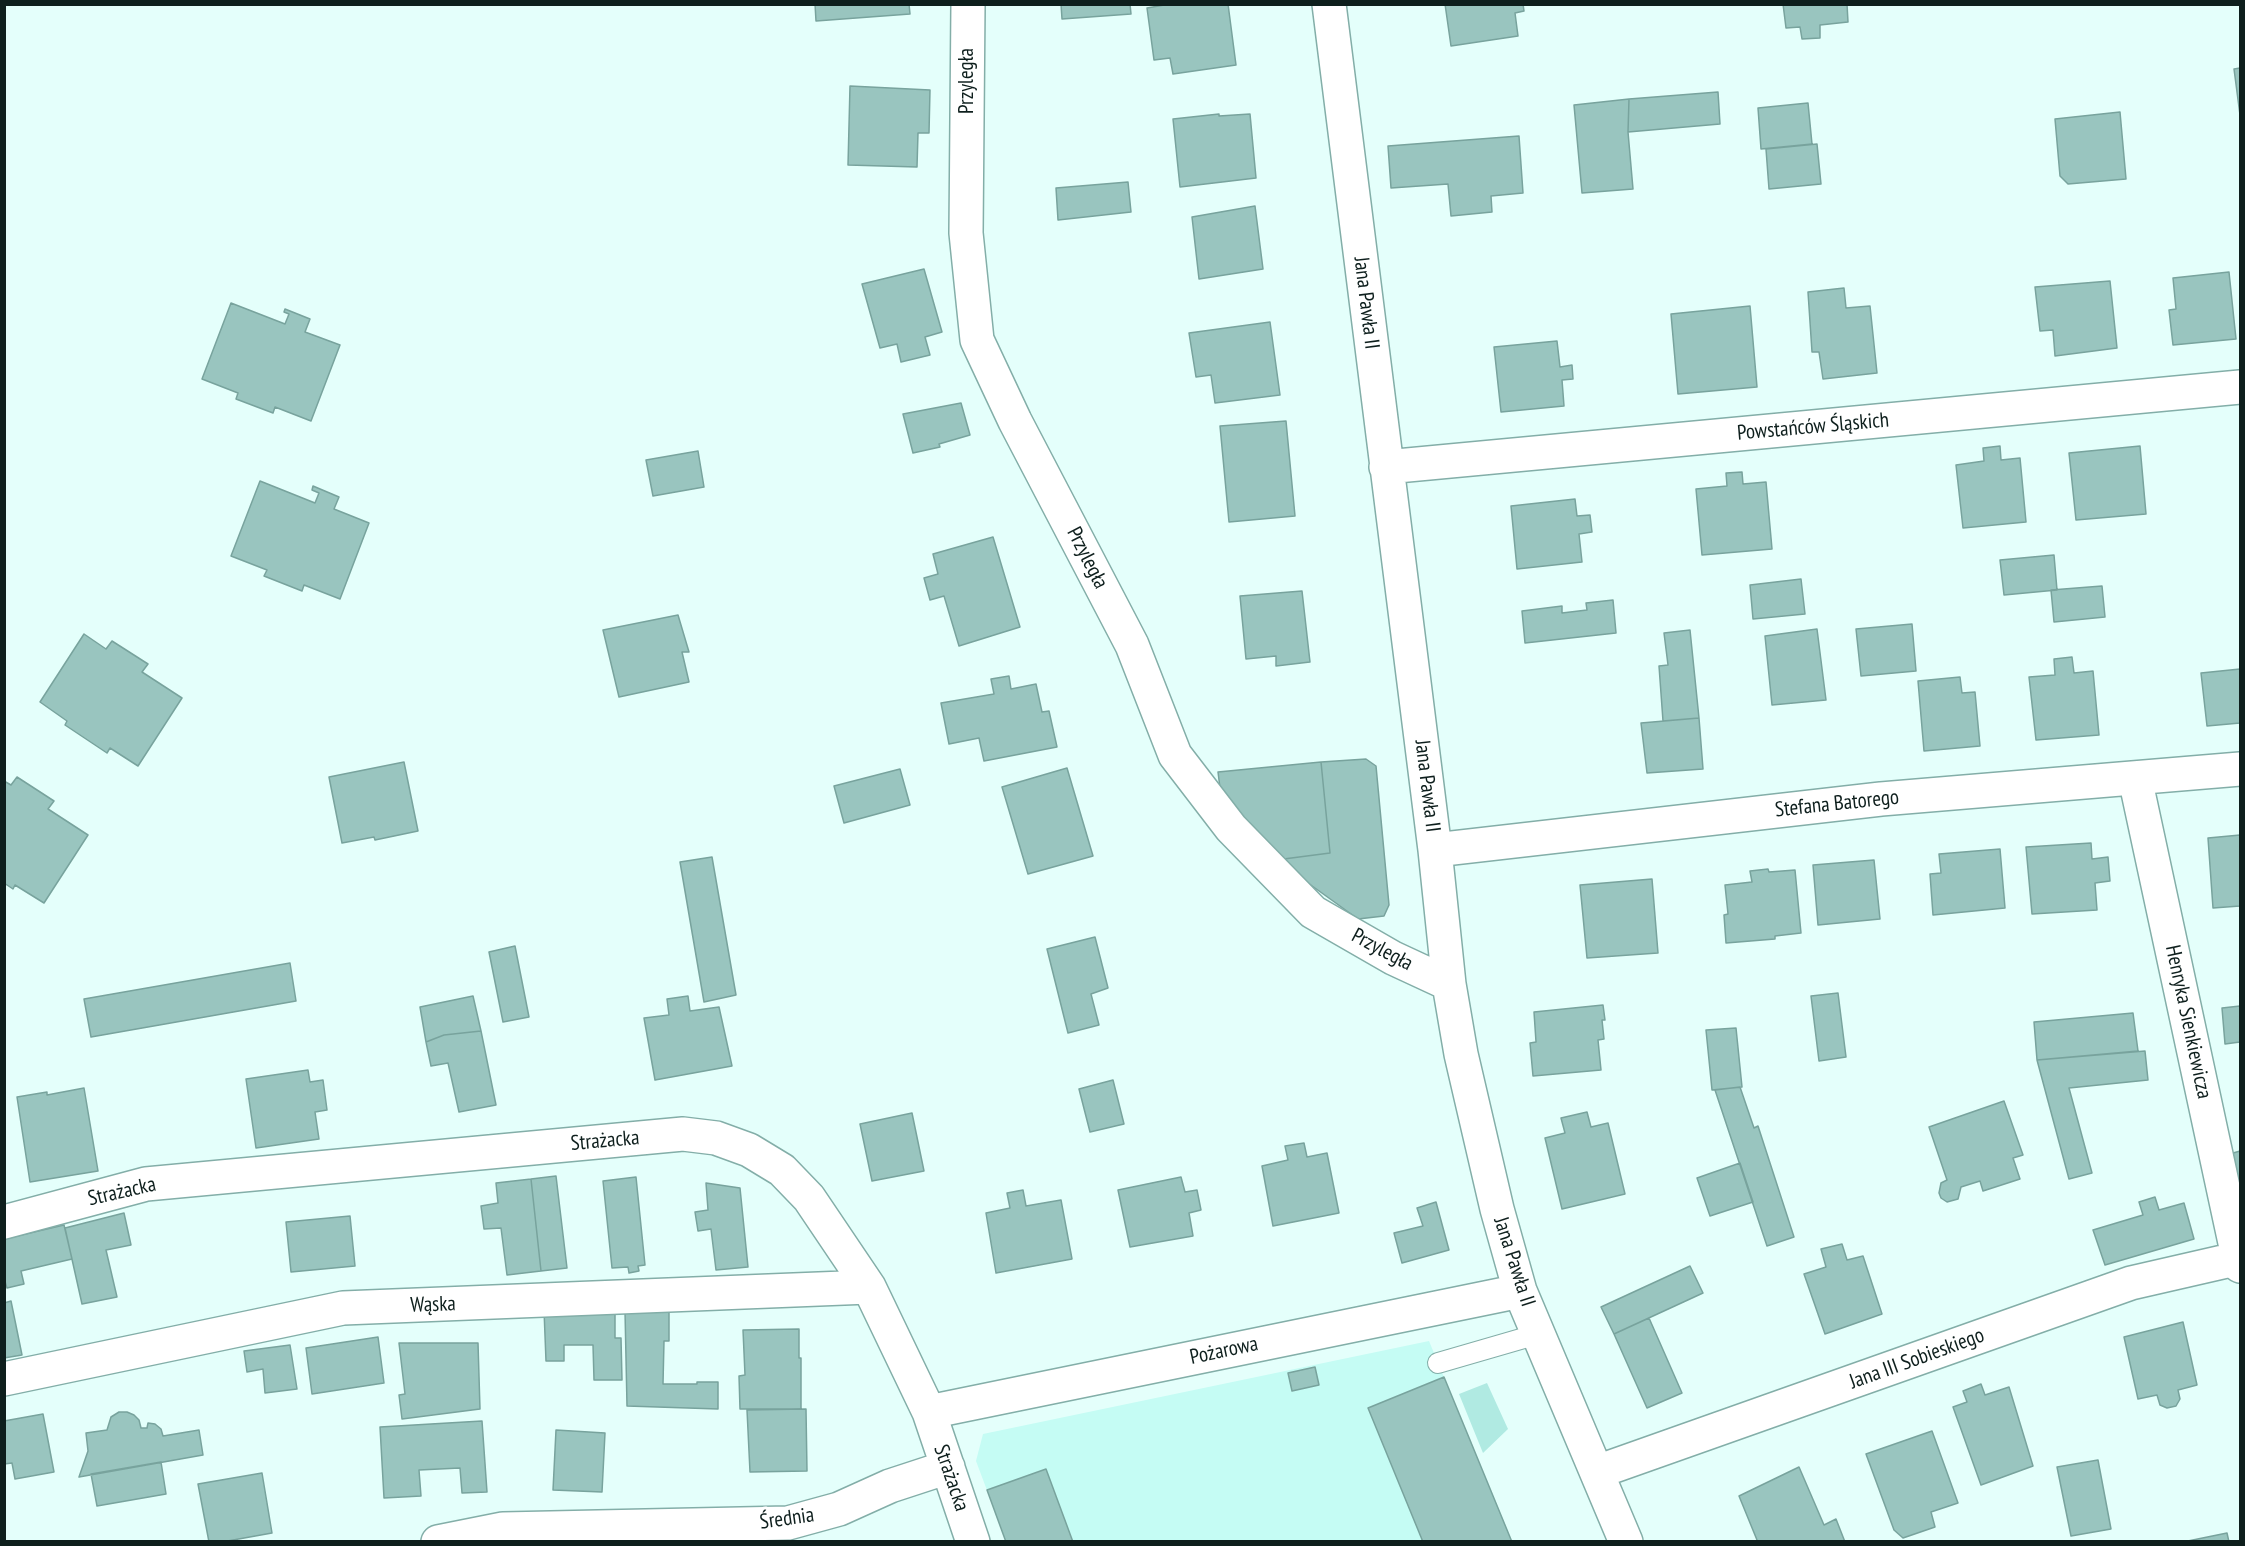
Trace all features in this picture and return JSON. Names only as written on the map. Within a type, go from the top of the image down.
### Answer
[{"type":"street","name":"Przyległa","points":[[968,4],[966,233],[977,340],[1015,421],[1132,645],[1175,754],[1232,828],[1313,912],[1393,958],[1449,984]]},
{"type":"street","name":"Jana Pawła II","points":[[1329,4],[1435,850],[1449,984],[1461,1054],[1474,1119],[1520,1290],[1626,1542]]},
{"type":"street","name":"Powstańców Śląskich","points":[[1386,467],[2241,387]]},
{"type":"street","name":"Stefana Batorego","points":[[1435,850],[1881,799],[2241,770]]},
{"type":"street","name":"Henryka Sienkiewicza","points":[[2135,778],[2240,1261]]},
{"type":"street","name":"Strażacka","points":[[4,1222],[146,1184],[683,1134],[716,1138],[749,1150],[782,1170],[809,1198],[869,1287],[929,1412],[973,1542]]},
{"type":"street","name":"Jana III Sobieskiego","points":[[1597,1472],[2131,1283],[2240,1261]]},
{"type":"street","name":"Wąska","points":[[4,1379],[344,1308],[869,1287]]},
{"type":"street","name":"Pożarowa","points":[[929,1412],[1520,1290]]},
{"type":"street","name":"Średnia","points":[[438,1542],[503,1529],[788,1523],[839,1509],[890,1486],[948,1467]]},
{"type":"lane","points":[[1438,1363],[1538,1334]]},
{"type":"shaded area","points":[[1429,1341],[1512,1541],[1006,1541],[976,1461],[983,1434]]},
{"type":"shaded area","points":[[1487,1383],[1508,1429],[1483,1453],[1459,1394]]},
{"type":"building","points":[[815,4],[909,4],[910,14],[816,21]]},
{"type":"building","points":[[1061,4],[1130,4],[1131,14],[1062,19]]},
{"type":"building","points":[[1170,4],[1228,4],[1236,65],[1173,74],[1170,58],[1154,60],[1147,8]]},
{"type":"building","points":[[1445,4],[1523,4],[1524,11],[1515,13],[1518,36],[1451,46]]},
{"type":"building","points":[[1783,4],[1847,4],[1848,22],[1820,25],[1820,38],[1802,39],[1800,27],[1786,28]]},
{"type":"building","points":[[2240,68],[2240,115],[2234,69]]},
{"type":"building","points":[[850,86],[930,90],[929,133],[918,133],[917,167],[848,165]]},
{"type":"building","points":[[1718,92],[1720,124],[1628,132],[1629,99]]},
{"type":"building","points":[[1629,99],[1628,132],[1633,189],[1582,193],[1574,105]]},
{"type":"building","points":[[1808,103],[1812,144],[1761,149],[1758,108]]},
{"type":"building","points":[[2120,112],[2126,179],[2068,184],[2060,176],[2055,119]]},
{"type":"building","points":[[1219,114],[1219,116],[1250,114],[1256,178],[1180,187],[1173,119]]},
{"type":"building","points":[[1519,136],[1523,193],[1491,196],[1492,212],[1451,216],[1448,184],[1391,188],[1388,146]]},
{"type":"building","points":[[1817,144],[1821,184],[1769,189],[1766,149]]},
{"type":"building","points":[[1128,182],[1131,212],[1058,220],[1056,188]]},
{"type":"building","points":[[1255,206],[1263,269],[1199,279],[1192,217]]},
{"type":"building","points":[[924,269],[942,332],[925,337],[930,355],[901,362],[897,344],[880,348],[862,284]]},
{"type":"building","points":[[2229,272],[2236,339],[2173,345],[2169,310],[2176,309],[2173,278]]},
{"type":"building","points":[[2110,281],[2117,348],[2055,356],[2053,330],[2040,331],[2035,287]]},
{"type":"building","points":[[1844,288],[1846,308],[1870,306],[1877,373],[1823,379],[1819,352],[1812,352],[1808,292]]},
{"type":"building","points":[[231,303],[285,324],[289,314],[284,312],[285,309],[310,319],[305,332],[340,345],[311,421],[275,407],[273,413],[236,399],[238,393],[202,379]]},
{"type":"building","points":[[1750,306],[1757,387],[1678,394],[1671,314]]},
{"type":"building","points":[[1270,322],[1280,395],[1215,403],[1211,375],[1196,377],[1189,333]]},
{"type":"building","points":[[1557,341],[1560,367],[1572,365],[1573,379],[1562,380],[1564,406],[1501,412],[1494,347]]},
{"type":"building","points":[[961,403],[970,435],[939,444],[940,447],[913,453],[903,414]]},
{"type":"building","points":[[1286,421],[1295,516],[1229,522],[1220,426]]},
{"type":"building","points":[[2000,446],[2001,460],[2020,458],[2026,522],[1963,528],[1956,465],[1984,461],[1983,448]]},
{"type":"building","points":[[2140,446],[2146,514],[2076,520],[2069,453]]},
{"type":"building","points":[[698,451],[704,487],[653,496],[646,460]]},
{"type":"building","points":[[1742,472],[1743,484],[1766,482],[1772,549],[1702,555],[1696,489],[1727,486],[1726,473]]},
{"type":"building","points":[[260,481],[315,503],[319,493],[312,490],[313,486],[339,497],[334,509],[369,523],[340,599],[304,585],[302,591],[264,576],[267,570],[231,556]]},
{"type":"building","points":[[1575,499],[1577,516],[1590,515],[1592,532],[1579,534],[1582,562],[1517,569],[1511,506]]},
{"type":"building","points":[[993,537],[1020,627],[959,646],[944,596],[930,600],[924,578],[938,574],[933,554]]},
{"type":"building","points":[[2054,555],[2057,590],[2004,595],[2000,560]]},
{"type":"building","points":[[1801,579],[1805,614],[1753,619],[1750,585]]},
{"type":"building","points":[[2102,586],[2105,617],[2054,622],[2051,590]]},
{"type":"building","points":[[1302,591],[1310,662],[1276,666],[1276,656],[1246,659],[1240,596]]},
{"type":"building","points":[[1613,600],[1616,633],[1525,643],[1522,611],[1562,606],[1562,613],[1587,610],[1586,603]]},
{"type":"building","points":[[678,615],[689,652],[682,652],[689,682],[619,697],[603,630]]},
{"type":"building","points":[[1912,624],[1916,671],[1861,676],[1856,629]]},
{"type":"building","points":[[1817,629],[1826,700],[1772,705],[1765,636]]},
{"type":"building","points":[[1690,630],[1699,718],[1663,721],[1659,666],[1668,665],[1664,633]]},
{"type":"building","points":[[84,634],[106,649],[112,641],[148,664],[142,672],[182,698],[138,766],[110,748],[107,753],[65,725],[67,721],[40,702]]},
{"type":"building","points":[[2072,657],[2074,673],[2093,671],[2099,735],[2036,740],[2029,677],[2055,675],[2054,659]]},
{"type":"building","points":[[2240,669],[2240,723],[2207,726],[2201,673]]},
{"type":"building","points":[[1009,676],[1011,689],[1036,684],[1042,712],[1049,711],[1057,747],[984,761],[979,738],[949,744],[941,703],[994,694],[991,679]]},
{"type":"building","points":[[1960,677],[1962,693],[1975,692],[1980,746],[1924,751],[1918,681]]},
{"type":"building","points":[[1699,718],[1703,769],[1647,773],[1641,723]]},
{"type":"building","points":[[1366,759],[1376,766],[1389,905],[1384,916],[1358,919],[1276,860],[1330,853],[1321,762]]},
{"type":"building","points":[[404,762],[418,831],[375,840],[374,837],[342,843],[329,777]]},
{"type":"building","points":[[1321,762],[1330,853],[1276,860],[1221,796],[1218,772]]},
{"type":"building","points":[[1067,768],[1093,856],[1028,874],[1002,787]]},
{"type":"building","points":[[900,769],[910,805],[844,823],[834,786]]},
{"type":"building","points":[[17,777],[54,801],[48,809],[88,835],[44,903],[15,885],[13,889],[4,883],[4,781],[11,785]]},
{"type":"building","points":[[2240,835],[2240,906],[2213,908],[2208,838]]},
{"type":"building","points":[[2091,843],[2092,859],[2108,857],[2110,881],[2095,883],[2097,910],[2032,914],[2026,847]]},
{"type":"building","points":[[2000,849],[2005,908],[1933,915],[1930,874],[1941,873],[1939,854]]},
{"type":"building","points":[[712,857],[736,995],[704,1002],[680,862]]},
{"type":"building","points":[[1874,860],[1880,919],[1818,925],[1813,865]]},
{"type":"building","points":[[1768,869],[1769,872],[1795,870],[1801,933],[1775,936],[1775,939],[1726,943],[1724,915],[1728,914],[1725,885],[1752,882],[1750,871]]},
{"type":"building","points":[[1652,879],[1658,953],[1587,958],[1580,885]]},
{"type":"building","points":[[1095,937],[1108,988],[1091,994],[1099,1025],[1068,1033],[1047,949]]},
{"type":"building","points":[[515,946],[529,1017],[503,1022],[489,952]]},
{"type":"building","points":[[290,963],[296,1001],[91,1037],[84,999]]},
{"type":"building","points":[[1838,993],[1846,1057],[1819,1061],[1811,996]]},
{"type":"building","points":[[473,996],[481,1031],[444,1035],[426,1042],[420,1007]]},
{"type":"building","points":[[688,996],[690,1011],[719,1007],[732,1066],[655,1080],[644,1018],[669,1015],[667,999]]},
{"type":"building","points":[[1603,1005],[1604,1039],[1598,1040],[1601,1070],[1533,1076],[1530,1043],[1536,1042],[1534,1012]]},
{"type":"building","points":[[2240,1006],[2240,1042],[2225,1044],[2222,1008]]},
{"type":"building","points":[[2133,1013],[2138,1051],[2037,1060],[2034,1022]]},
{"type":"building","points":[[1736,1028],[1742,1087],[1712,1090],[1706,1030]]},
{"type":"building","points":[[481,1031],[496,1105],[459,1112],[448,1063],[431,1066],[426,1042],[444,1035]]},
{"type":"building","points":[[2145,1051],[2148,1080],[2069,1088],[2092,1173],[2069,1179],[2037,1060]]},
{"type":"building","points":[[308,1070],[310,1082],[323,1080],[327,1110],[315,1112],[319,1139],[256,1148],[246,1079]]},
{"type":"building","points":[[1113,1080],[1124,1124],[1090,1132],[1079,1089]]},
{"type":"building","points":[[1740,1087],[1754,1128],[1758,1126],[1794,1237],[1767,1246],[1715,1090]]},
{"type":"building","points":[[84,1088],[98,1171],[30,1182],[17,1097],[47,1092],[47,1095]]},
{"type":"building","points":[[2004,1101],[2023,1155],[2013,1158],[2020,1179],[1983,1191],[1980,1181],[1961,1187],[1958,1199],[1947,1202],[1941,1198],[1939,1193],[1941,1183],[1947,1180],[1929,1127]]},
{"type":"building","points":[[1587,1112],[1591,1127],[1608,1123],[1625,1194],[1562,1209],[1545,1138],[1565,1133],[1561,1118]]},
{"type":"building","points":[[912,1113],[924,1171],[872,1181],[860,1124]]},
{"type":"building","points":[[1304,1143],[1307,1157],[1327,1153],[1339,1213],[1273,1226],[1262,1166],[1288,1160],[1285,1146]]},
{"type":"building","points":[[2240,1151],[2240,1215],[2223,1156]]},
{"type":"building","points":[[1740,1163],[1753,1202],[1710,1216],[1697,1178]]},
{"type":"building","points":[[556,1176],[567,1268],[541,1271],[531,1179]]},
{"type":"building","points":[[636,1177],[645,1265],[638,1266],[639,1271],[629,1273],[628,1267],[612,1268],[603,1181]]},
{"type":"building","points":[[1181,1177],[1185,1192],[1197,1190],[1201,1210],[1189,1213],[1193,1236],[1130,1247],[1118,1190]]},
{"type":"building","points":[[531,1179],[541,1271],[507,1275],[501,1228],[484,1229],[481,1206],[498,1203],[496,1183]]},
{"type":"building","points":[[706,1183],[740,1188],[748,1267],[716,1270],[711,1229],[698,1231],[695,1212],[708,1210]]},
{"type":"building","points":[[1023,1190],[1026,1206],[1061,1200],[1072,1259],[996,1273],[986,1213],[1010,1208],[1007,1193]]},
{"type":"building","points":[[2155,1197],[2159,1210],[2184,1203],[2194,1239],[2105,1265],[2093,1230],[2143,1215],[2139,1202]]},
{"type":"building","points":[[1436,1202],[1449,1250],[1402,1263],[1394,1233],[1423,1226],[1417,1208]]},
{"type":"building","points":[[124,1213],[131,1245],[106,1250],[117,1297],[82,1304],[65,1228]]},
{"type":"building","points":[[350,1216],[355,1266],[291,1272],[286,1222]]},
{"type":"building","points":[[64,1225],[72,1259],[21,1271],[24,1284],[7,1288],[4,1278],[4,1239]]},
{"type":"building","points":[[1842,1244],[1847,1260],[1863,1256],[1882,1314],[1825,1334],[1804,1274],[1826,1267],[1821,1249]]},
{"type":"building","points":[[1690,1266],[1703,1293],[1614,1334],[1601,1307]]},
{"type":"building","points":[[11,1301],[22,1355],[4,1358],[4,1303]]},
{"type":"building","points":[[544,1310],[615,1310],[615,1338],[621,1338],[622,1380],[594,1380],[593,1345],[564,1345],[564,1361],[546,1361]]},
{"type":"building","points":[[625,1311],[669,1311],[669,1341],[664,1341],[663,1384],[718,1382],[718,1409],[627,1406]]},
{"type":"building","points":[[1649,1318],[1682,1393],[1647,1408],[1614,1334]]},
{"type":"building","points":[[2183,1322],[2197,1385],[2178,1390],[2180,1399],[2176,1406],[2167,1408],[2160,1405],[2157,1395],[2138,1399],[2124,1337]]},
{"type":"building","points":[[799,1329],[801,1409],[740,1409],[739,1376],[745,1375],[743,1330]]},
{"type":"building","points":[[378,1337],[384,1383],[312,1394],[306,1348]]},
{"type":"building","points":[[399,1343],[478,1343],[480,1409],[402,1419],[399,1395],[405,1394]]},
{"type":"building","points":[[290,1345],[297,1389],[265,1393],[263,1369],[247,1372],[244,1351]]},
{"type":"building","points":[[1315,1367],[1319,1385],[1292,1391],[1288,1373]]},
{"type":"building","points":[[1444,1377],[1512,1542],[1423,1542],[1368,1408]]},
{"type":"building","points":[[1981,1384],[1985,1395],[2009,1387],[2033,1466],[1981,1485],[1953,1407],[1967,1402],[1963,1391]]},
{"type":"building","points":[[806,1409],[807,1471],[750,1472],[747,1410]]},
{"type":"building","points":[[119,1412],[134,1415],[139,1420],[141,1428],[147,1428],[148,1423],[155,1424],[161,1429],[163,1436],[199,1430],[203,1455],[79,1477],[88,1451],[86,1433],[107,1430],[111,1417]]},
{"type":"building","points":[[43,1414],[54,1472],[15,1479],[12,1463],[4,1464],[4,1421]]},
{"type":"building","points":[[482,1421],[487,1492],[462,1493],[460,1468],[419,1470],[421,1496],[384,1498],[380,1427]]},
{"type":"building","points":[[556,1430],[605,1433],[602,1492],[553,1490]]},
{"type":"building","points":[[1932,1431],[1958,1503],[1931,1512],[1935,1527],[1903,1538],[1894,1530],[1866,1454]]},
{"type":"building","points":[[2098,1460],[2111,1529],[2071,1536],[2057,1467]]},
{"type":"building","points":[[161,1462],[166,1494],[97,1506],[91,1474]]},
{"type":"building","points":[[1799,1467],[1824,1525],[1836,1519],[1845,1542],[1754,1542],[1757,1540],[1739,1496]]},
{"type":"building","points":[[1046,1469],[1073,1542],[1006,1542],[987,1490]]},
{"type":"building","points":[[262,1473],[272,1533],[222,1542],[209,1542],[198,1484]]},
{"type":"building","points":[[2227,1533],[2229,1542],[2183,1542]]}]
